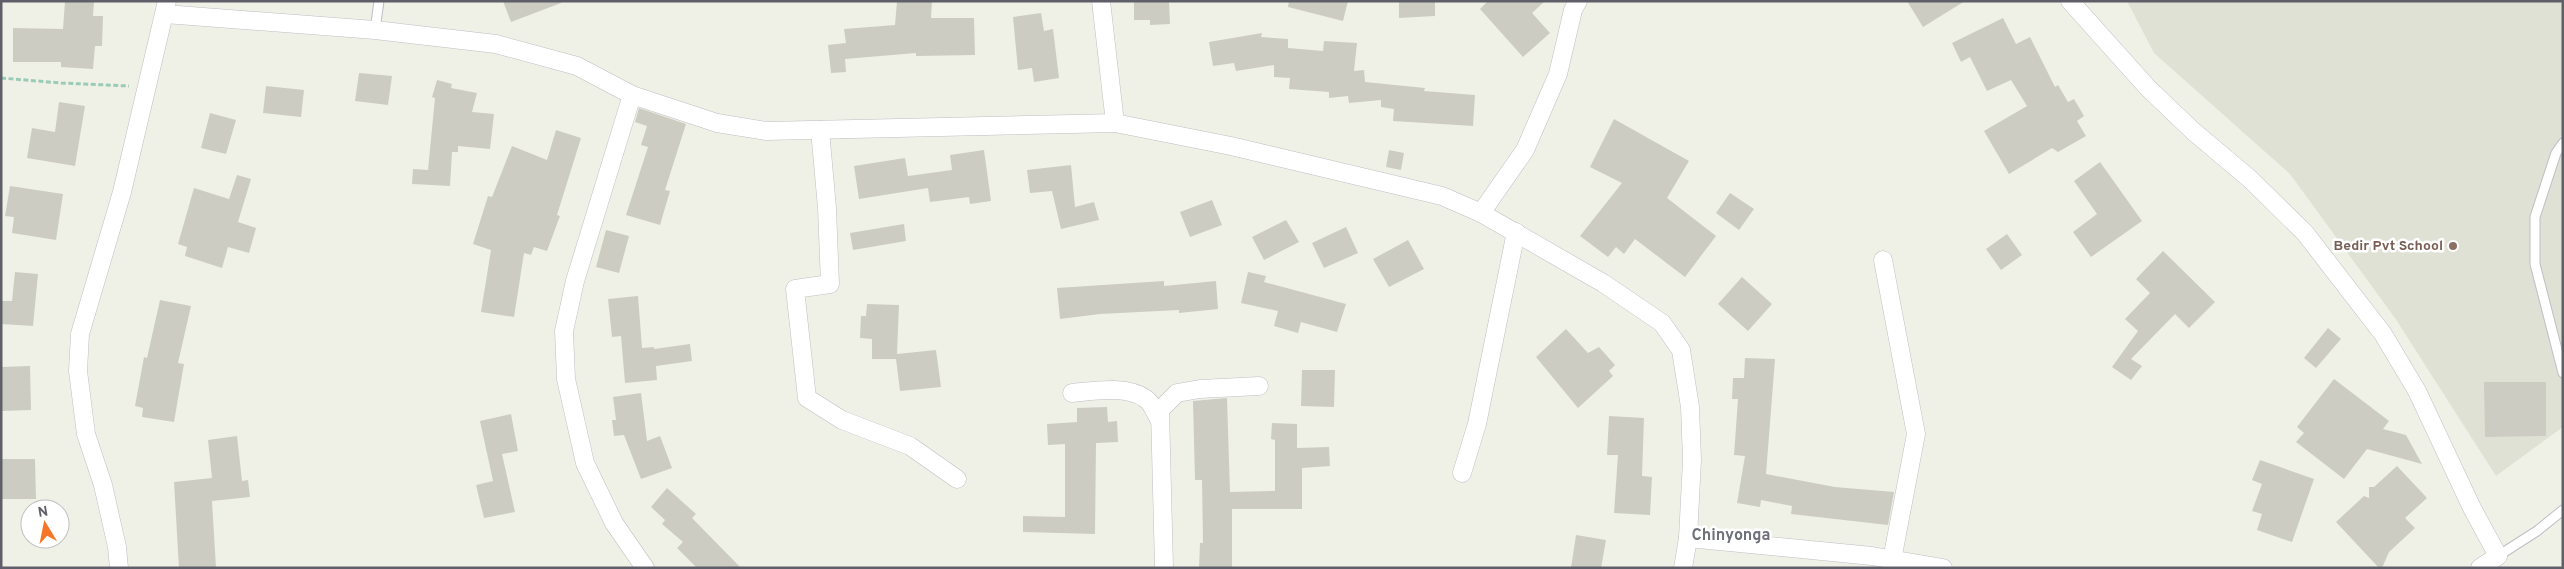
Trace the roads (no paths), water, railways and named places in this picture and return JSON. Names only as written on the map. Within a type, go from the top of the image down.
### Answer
[{"type":"street","points":[[1101,1],[1115,123]]},
{"type":"street","points":[[1481,213],[1525,150],[1558,74],[1578,1]]},
{"type":"street","points":[[2070,1],[2148,88],[2193,131],[2250,179],[2305,233],[2383,334],[2417,391],[2472,508],[2498,556],[2480,568]]},
{"type":"street","points":[[119,568],[117,547],[103,485],[86,434],[78,372],[82,325],[122,192],[166,8],[496,44],[577,66],[632,95],[717,123],[766,132],[1115,123],[1231,146],[1442,196],[1481,213],[1603,283],[1662,323],[1681,350],[1690,407],[1692,460],[1688,538],[1683,568]]},
{"type":"street","points":[[632,95],[575,281],[564,332],[566,379],[585,463],[614,523],[646,568]]},
{"type":"street","points":[[820,130],[827,208],[830,284],[795,289],[807,398],[842,420],[910,446],[957,479]]},
{"type":"street","points":[[1462,473],[1477,424],[1516,232]]},
{"type":"street","points":[[1883,260],[1916,434],[1892,560]]},
{"type":"street","points":[[1164,568],[1160,410],[1177,393],[1200,389],[1259,386]]},
{"type":"street","points":[[1072,394],[1108,390],[1136,393],[1148,400],[1159,419]]},
{"type":"street","points":[[1688,538],[1892,560],[1943,568]]},
{"type":"lane","points":[[375,30],[379,1]]},
{"type":"lane","points":[[2563,143],[2556,153],[2535,217],[2535,264],[2563,373]]},
{"type":"lane","points":[[2498,556],[2537,531],[2563,510]]},
{"type":"place","name":"Bedir Pvt School","points":[[2453,246]]},
{"type":"district","name":"Chinyonga","points":[[1731,536]]}]
